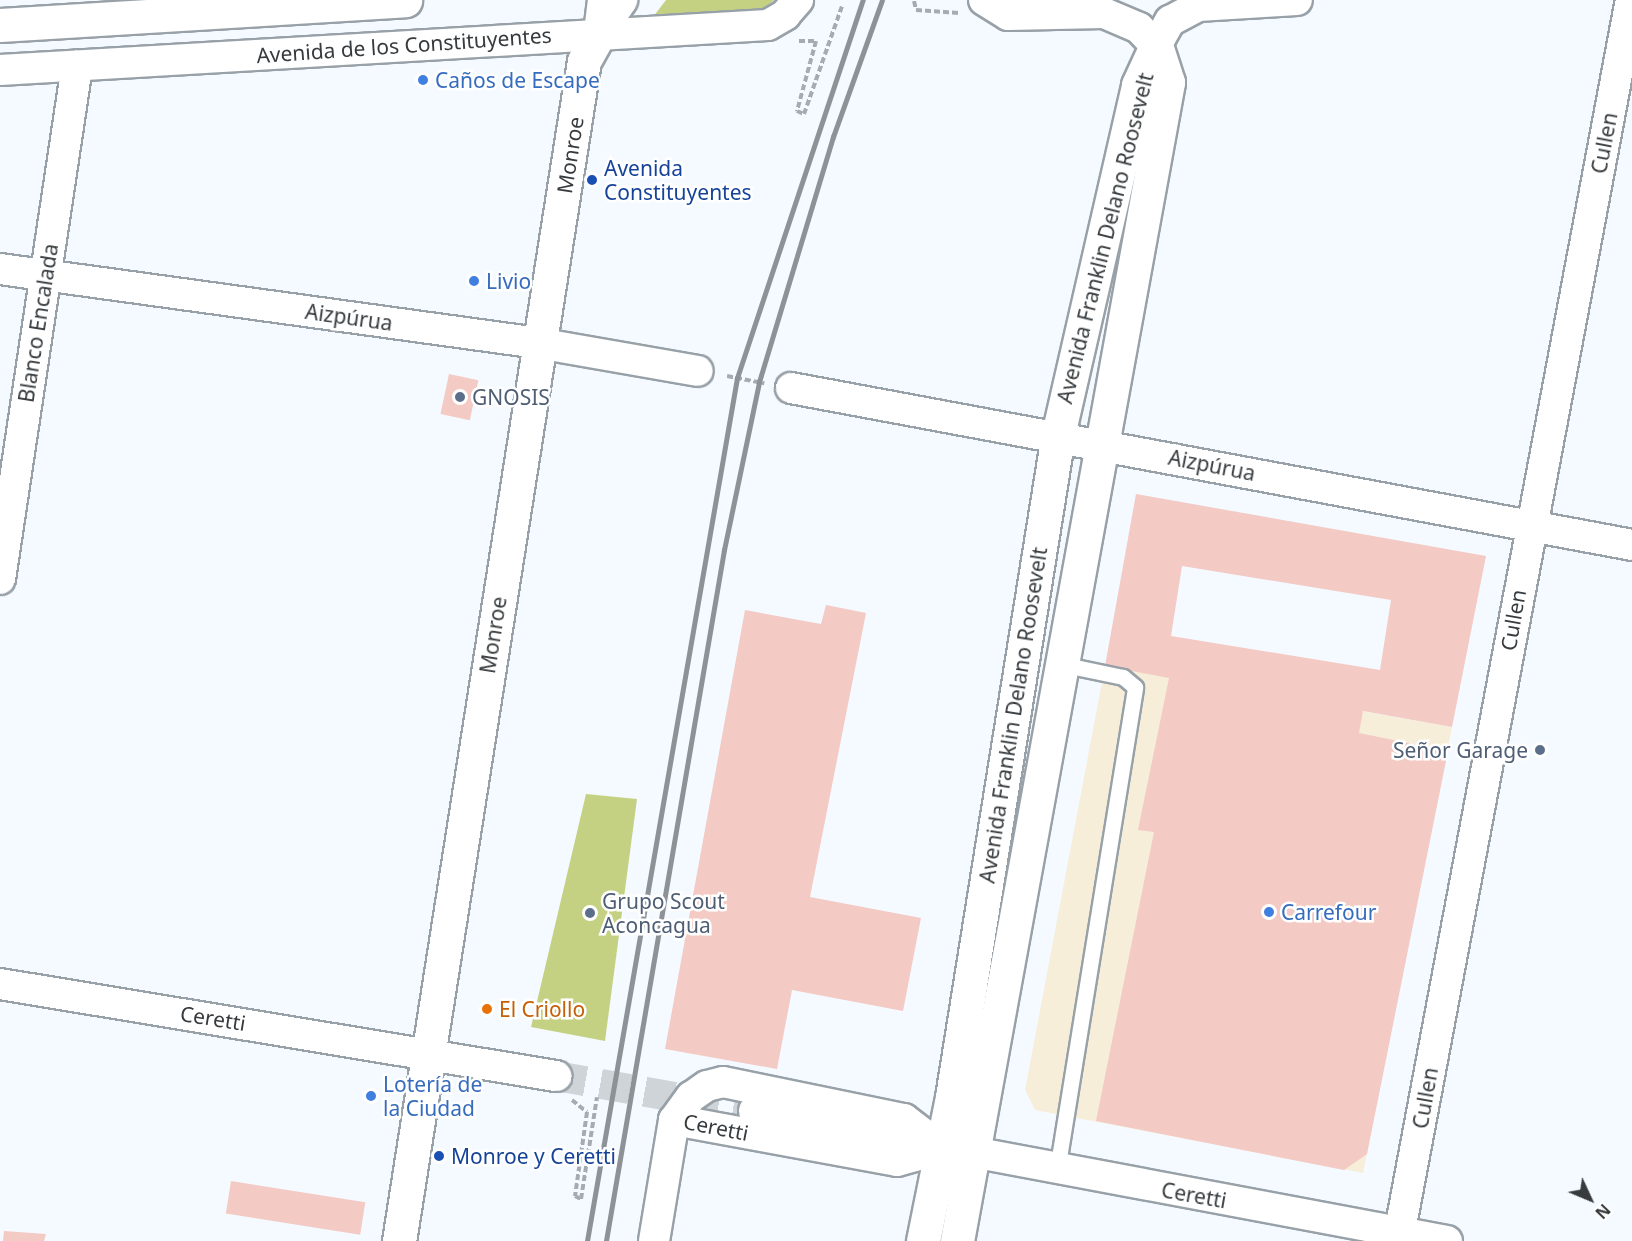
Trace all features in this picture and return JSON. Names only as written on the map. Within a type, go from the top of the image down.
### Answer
[{"type":"street","points":[[0,25],[405,0]]},
{"type":"street","points":[[600,33],[604,0]]},
{"type":"street","points":[[600,33],[622,0]]},
{"type":"street","name":"Avenida de los Constituyentes","points":[[0,70],[600,33],[768,25],[785,15],[798,0]]},
{"type":"street","points":[[984,0],[1008,15],[1104,13],[1139,28],[1156,46],[1170,21],[1198,6],[1298,0]]},
{"type":"street","name":"Cullen","points":[[1399,1237],[1530,528],[1631,0]]},
{"type":"street","name":"Monroe","points":[[399,1241],[426,1053],[584,61],[600,33]]},
{"type":"street","name":"Avenida Franklin Delano Roosevelt","points":[[957,1241],[958,1152],[1058,435],[1138,85],[1156,46]]},
{"type":"street","name":"Avenida Franklin Delano Roosevelt","points":[[923,1241],[958,1152],[1104,443],[1168,82],[1156,46]]},
{"type":"street","name":"Blanco Encalada","points":[[0,579],[77,66]]},
{"type":"street","name":"Aizpúrua","points":[[0,268],[538,343],[698,371]]},
{"type":"street","name":"Aizpúrua","points":[[791,388],[1104,443],[1530,528],[1632,545]]},
{"type":"street","name":"Ceretti","points":[[0,984],[426,1053],[469,1080],[556,1097],[569,1064],[566,1060],[475,1040],[426,1053]]},
{"type":"street","name":"Ceretti","points":[[723,1082],[904,1119],[958,1152],[897,1161],[674,1120],[691,1097],[707,1086],[723,1082]]},
{"type":"street","name":"Ceretti","points":[[754,1111],[1399,1237],[1447,1241]]},
{"type":"street","points":[[654,1241],[674,1120]]},
{"type":"lane","points":[[1058,1170],[1135,687],[1123,676],[1060,664]]},
{"type":"path","points":[[698,371],[791,388]]},
{"type":"path","points":[[560,1085],[587,1112],[575,1196],[581,1199],[597,1097]]},
{"type":"shaded area","points":[[1105,666],[1452,727],[1363,1173],[1035,1110],[1025,1090]]},
{"type":"green space","points":[[666,0],[774,0],[764,10],[653,17]]},
{"type":"green space","name":"Grupo Scout Aconcagua","points":[[586,794],[637,799],[605,1041],[531,1027]]},
{"type":"building","name":"GNOSIS","points":[[449,374],[478,380],[470,420],[440,414]]},
{"type":"building","points":[[1136,494],[1486,556],[1452,727],[1363,711],[1359,733],[1448,751],[1367,1154],[1344,1170],[1096,1121],[1154,832],[1138,830],[1169,678],[1105,666]],"holes":[[[1182,566],[1391,600],[1380,670],[1171,636]]]},
{"type":"building","points":[[826,605],[866,613],[810,897],[921,918],[903,1011],[792,990],[777,1069],[665,1049],[745,610],[821,624]]},
{"type":"building","points":[[231,1181],[365,1202],[360,1235],[226,1214]]},
{"type":"building","points":[[4,1231],[46,1234],[44,1241],[3,1241]]},
{"type":"tunnel","points":[[556,1076],[754,1111]]},
{"type":"railway","points":[[587,1241],[737,378],[863,0]]},
{"type":"railway","points":[[606,1241],[724,550],[759,382],[833,137],[882,0]]},
{"type":"place","name":"Caños de Escape","points":[[423,80]]},
{"type":"place","name":"Avenida Constituyentes","points":[[592,180]]},
{"type":"place","name":"Livio","points":[[474,281]]},
{"type":"place","name":"GNOSIS","points":[[460,397]]},
{"type":"place","name":"Señor Garage","points":[[1540,750]]},
{"type":"place","name":"Carrefour","points":[[1269,912]]},
{"type":"place","name":"Grupo Scout Aconcagua","points":[[590,913]]},
{"type":"place","name":"El Criollo","points":[[487,1009]]},
{"type":"place","name":"Lotería de la Ciudad","points":[[371,1096]]},
{"type":"place","name":"Monroe y Ceretti","points":[[439,1156]]}]
